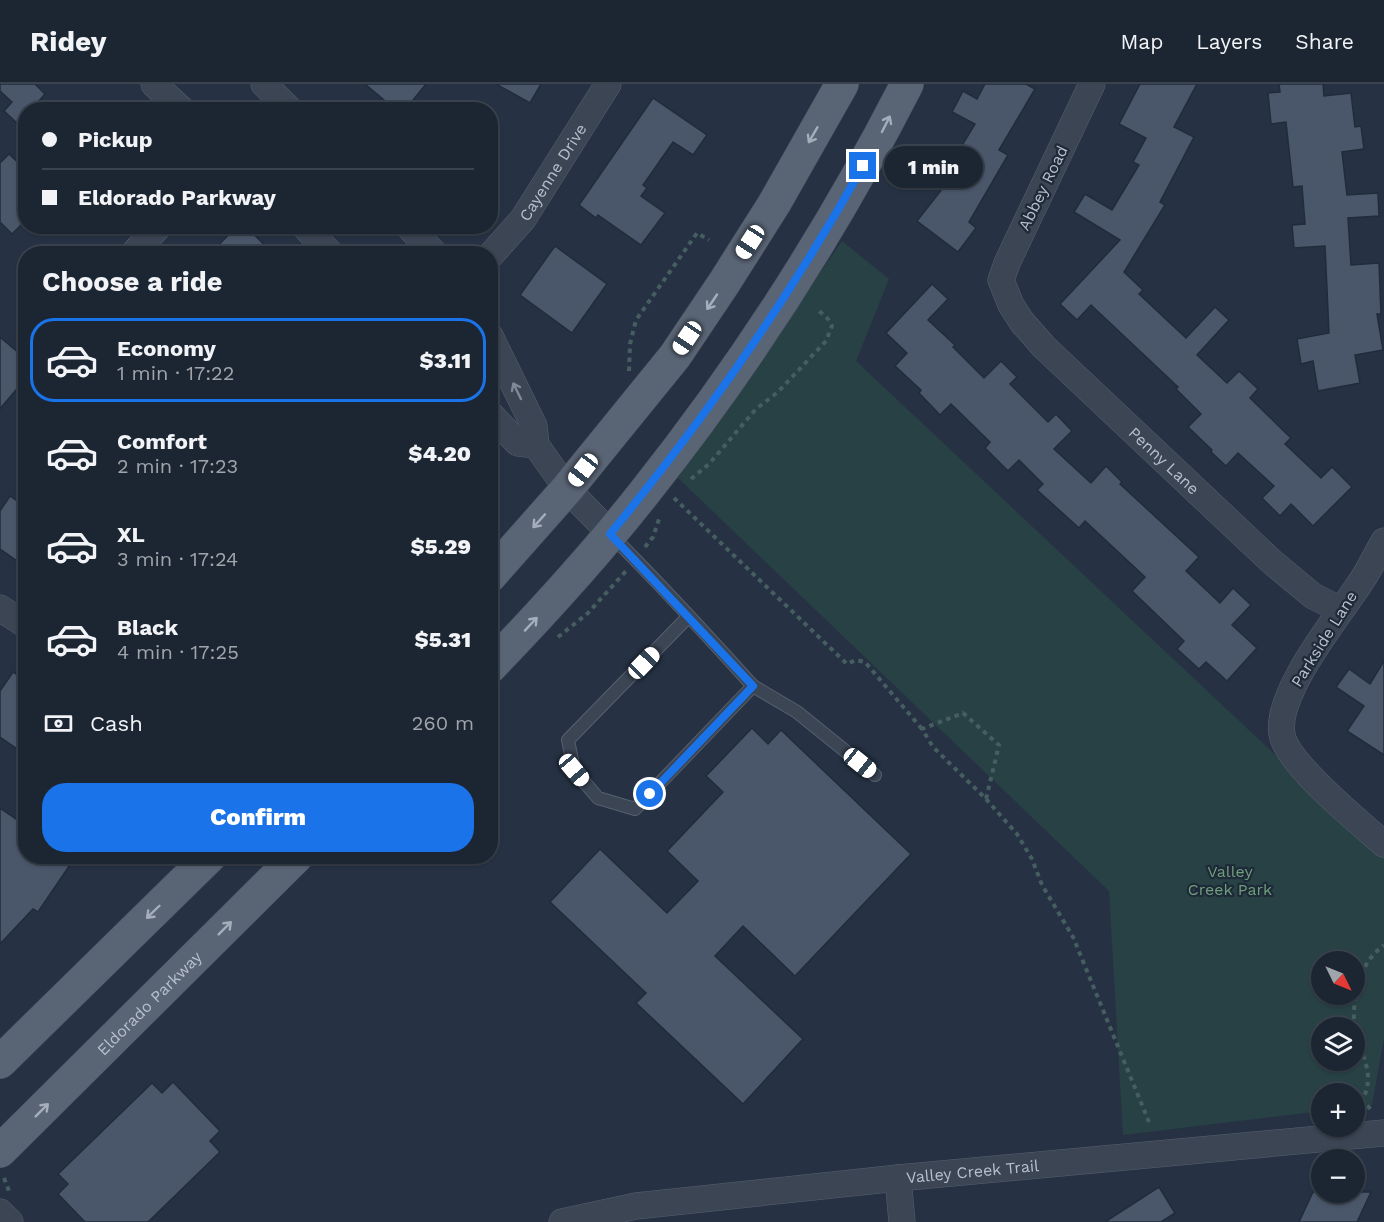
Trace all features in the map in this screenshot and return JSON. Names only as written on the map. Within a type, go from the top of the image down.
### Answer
[{"type":"main road","points":[[498,567],[567,489],[675,356],[774,204],[842,84]]},
{"type":"main road","points":[[498,659],[540,615],[610,534],[707,411],[778,307],[836,215],[907,84]]},
{"type":"main road","points":[[0,1062],[202,864]]},
{"type":"main road","name":"Eldorado Parkway","points":[[0,1151],[289,864]]},
{"type":"street","points":[[154,84],[173,102]]},
{"type":"street","name":"Cayenne Drive","points":[[498,247],[524,219],[608,84]]},
{"type":"street","name":"Abbey Road","points":[[1007,292],[1001,280],[1007,263],[1092,84]]},
{"type":"street","points":[[140,246],[152,234]]},
{"type":"street","points":[[312,234],[323,246]]},
{"type":"street","points":[[416,234],[427,246]]},
{"type":"street","name":"Penny Lane","points":[[1007,292],[1011,305],[1022,322],[1044,347],[1106,407],[1271,561],[1313,596],[1341,610]]},
{"type":"street","points":[[498,352],[534,426],[537,445],[567,489],[610,534]]},
{"type":"street","points":[[498,422],[518,443],[537,445]]},
{"type":"street","name":"Parkside Lane","points":[[1384,541],[1364,578],[1297,679],[1284,706],[1281,735],[1295,761],[1384,844]]},
{"type":"street","points":[[0,609],[18,620]]},
{"type":"street","name":"Valley Creek Trail","points":[[562,1222],[636,1206],[1381,1133]]},
{"type":"street","points":[[897,1179],[902,1222]]},
{"type":"street","points":[[0,1212],[10,1222]]},
{"type":"lane","points":[[610,534],[636,559],[753,686],[797,712],[875,776]]},
{"type":"lane","points":[[689,616],[568,740],[574,770],[598,798],[635,809],[753,686]]},
{"type":"path","points":[[629,375],[630,344],[636,320],[697,233],[709,240]]},
{"type":"path","points":[[685,484],[709,464],[756,410],[778,392],[826,340],[832,326],[816,308]]},
{"type":"path","points":[[668,501],[677,490]]},
{"type":"path","points":[[672,496],[847,664],[856,660],[865,662],[922,729],[933,747],[986,799],[1017,834],[1032,859],[1042,885],[1073,937],[1149,1122]]},
{"type":"path","points":[[556,638],[588,613],[636,559],[653,537],[659,518]]},
{"type":"path","points":[[922,729],[963,713],[999,745],[986,799]]},
{"type":"path","points":[[1354,1017],[1353,1004],[1358,982],[1367,963],[1384,945]]},
{"type":"path","points":[[1365,1062],[1370,1077],[1368,1091],[1362,1100],[1372,1109],[1381,1133]]},
{"type":"green space","name":"Valley Creek Park","points":[[842,241],[889,279],[856,361],[1384,857],[1384,1038],[1372,1105],[1365,1106],[1365,1083],[1311,1083],[1311,1112],[1123,1135],[1109,891],[678,478]]},
{"type":"building","points":[[0,84],[35,84],[45,94],[38,102],[18,102],[18,124],[4,111],[12,102],[0,91]]},
{"type":"building","points":[[365,84],[426,84],[411,102],[386,102]]},
{"type":"building","points":[[496,84],[541,84],[530,103]]},
{"type":"building","points":[[985,84],[1026,84],[1035,89],[999,150],[1008,155],[969,222],[976,228],[958,252],[917,221],[946,184],[919,169],[930,149],[952,162],[975,124],[952,112],[963,91],[977,99]]},
{"type":"building","points":[[1140,84],[1197,84],[1174,127],[1194,137],[1160,202],[1165,205],[1124,272],[1143,290],[1139,294],[1186,338],[1215,307],[1229,320],[1197,355],[1227,383],[1239,371],[1258,389],[1250,398],[1291,438],[1285,444],[1321,478],[1332,467],[1352,487],[1313,526],[1291,504],[1280,516],[1262,498],[1274,486],[1238,453],[1226,466],[1211,452],[1212,450],[1188,427],[1201,414],[1176,389],[1178,387],[1091,305],[1077,320],[1060,304],[1120,240],[1074,212],[1085,194],[1112,210],[1139,165],[1133,162],[1146,138],[1119,124]]},
{"type":"building","points":[[1279,84],[1323,84],[1324,96],[1351,93],[1355,127],[1361,126],[1364,149],[1342,152],[1347,195],[1378,193],[1379,216],[1348,218],[1351,265],[1379,263],[1381,314],[1377,314],[1383,350],[1355,355],[1360,383],[1318,391],[1313,361],[1301,364],[1297,339],[1329,333],[1325,246],[1294,248],[1292,225],[1305,224],[1302,186],[1293,187],[1286,122],[1271,124],[1268,93],[1280,92]]},
{"type":"building","points":[[653,98],[707,135],[693,155],[673,142],[643,185],[647,188],[641,196],[665,213],[641,245],[598,215],[596,218],[579,205]]},
{"type":"building","points":[[9,154],[18,162],[18,228],[12,234],[0,222],[0,163]]},
{"type":"building","points":[[229,234],[254,234],[265,246],[218,246]]},
{"type":"building","points":[[555,246],[607,284],[572,333],[520,295]]},
{"type":"building","points":[[932,284],[948,299],[928,320],[955,345],[953,347],[984,378],[1001,361],[1017,377],[1010,384],[1048,422],[1056,414],[1072,431],[1054,449],[1091,483],[1106,466],[1122,482],[1120,484],[1199,557],[1186,571],[1220,603],[1233,588],[1251,605],[1232,625],[1257,648],[1227,681],[1206,662],[1199,669],[1177,649],[1184,641],[1132,591],[1145,577],[1085,521],[1079,528],[1037,490],[1043,484],[1019,460],[1008,471],[985,448],[990,442],[951,404],[940,415],[919,393],[921,390],[895,366],[907,353],[886,333]]},
{"type":"building","points":[[0,337],[18,352],[18,388],[0,409]]},
{"type":"building","points":[[10,496],[18,502],[18,561],[0,549],[0,511]]},
{"type":"building","points":[[1384,661],[1384,755],[1347,731],[1364,706],[1336,687],[1349,669],[1370,684]]},
{"type":"building","points":[[13,672],[18,675],[18,749],[0,737],[0,691]]},
{"type":"building","points":[[752,728],[768,744],[781,730],[911,854],[795,976],[743,926],[715,956],[803,1039],[743,1104],[636,1003],[646,993],[550,902],[600,849],[667,913],[698,881],[667,851],[723,792],[706,776]]},
{"type":"building","points":[[0,808],[18,820],[18,864],[71,864],[38,912],[33,909],[0,944]]},
{"type":"building","points":[[173,1082],[220,1131],[210,1141],[220,1152],[148,1222],[85,1222],[58,1194],[68,1184],[58,1174],[152,1083],[162,1093]]},
{"type":"building","points":[[1159,1187],[1175,1213],[1161,1222],[1105,1222]]},
{"type":"building","points":[[1365,1192],[1371,1192],[1357,1222],[1299,1222],[1311,1196],[1311,1203],[1365,1203]]},
{"type":"route","points":[[650,794],[753,686],[636,559],[610,534],[643,495],[734,374],[809,259],[863,166]]}]
